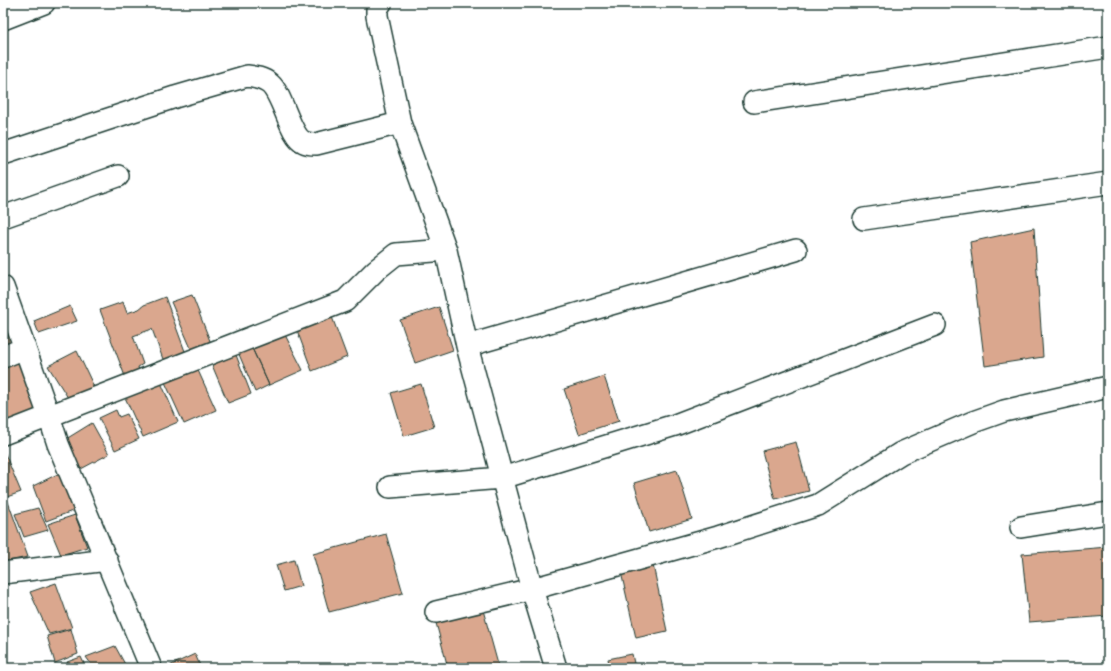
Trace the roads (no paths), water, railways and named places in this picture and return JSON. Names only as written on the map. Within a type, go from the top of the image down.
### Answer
[{"type":"street","points":[[3,19],[44,3]]},
{"type":"street","points":[[381,3],[377,9],[377,16],[400,122],[446,250],[467,346],[532,589],[556,668]]},
{"type":"street","points":[[754,102],[1108,47]]},
{"type":"street","points":[[3,154],[175,97],[247,76],[258,77],[271,84],[276,91],[296,136],[302,142],[316,144],[400,122]]},
{"type":"street","points":[[3,217],[118,176]]},
{"type":"street","points":[[864,220],[1108,183]]},
{"type":"street","points":[[3,434],[345,301],[376,270],[396,254],[446,250]]},
{"type":"street","points":[[467,346],[796,250]]},
{"type":"street","points":[[3,287],[26,348],[58,444],[151,668]]},
{"type":"street","points":[[390,487],[502,478],[675,424],[935,325]]},
{"type":"street","points":[[3,357],[26,348]]},
{"type":"street","points":[[436,612],[532,589],[718,537],[818,505],[901,453],[973,422],[1004,411],[1108,387]]},
{"type":"street","points":[[1021,527],[1108,513]]},
{"type":"street","points":[[3,573],[107,560]]}]
